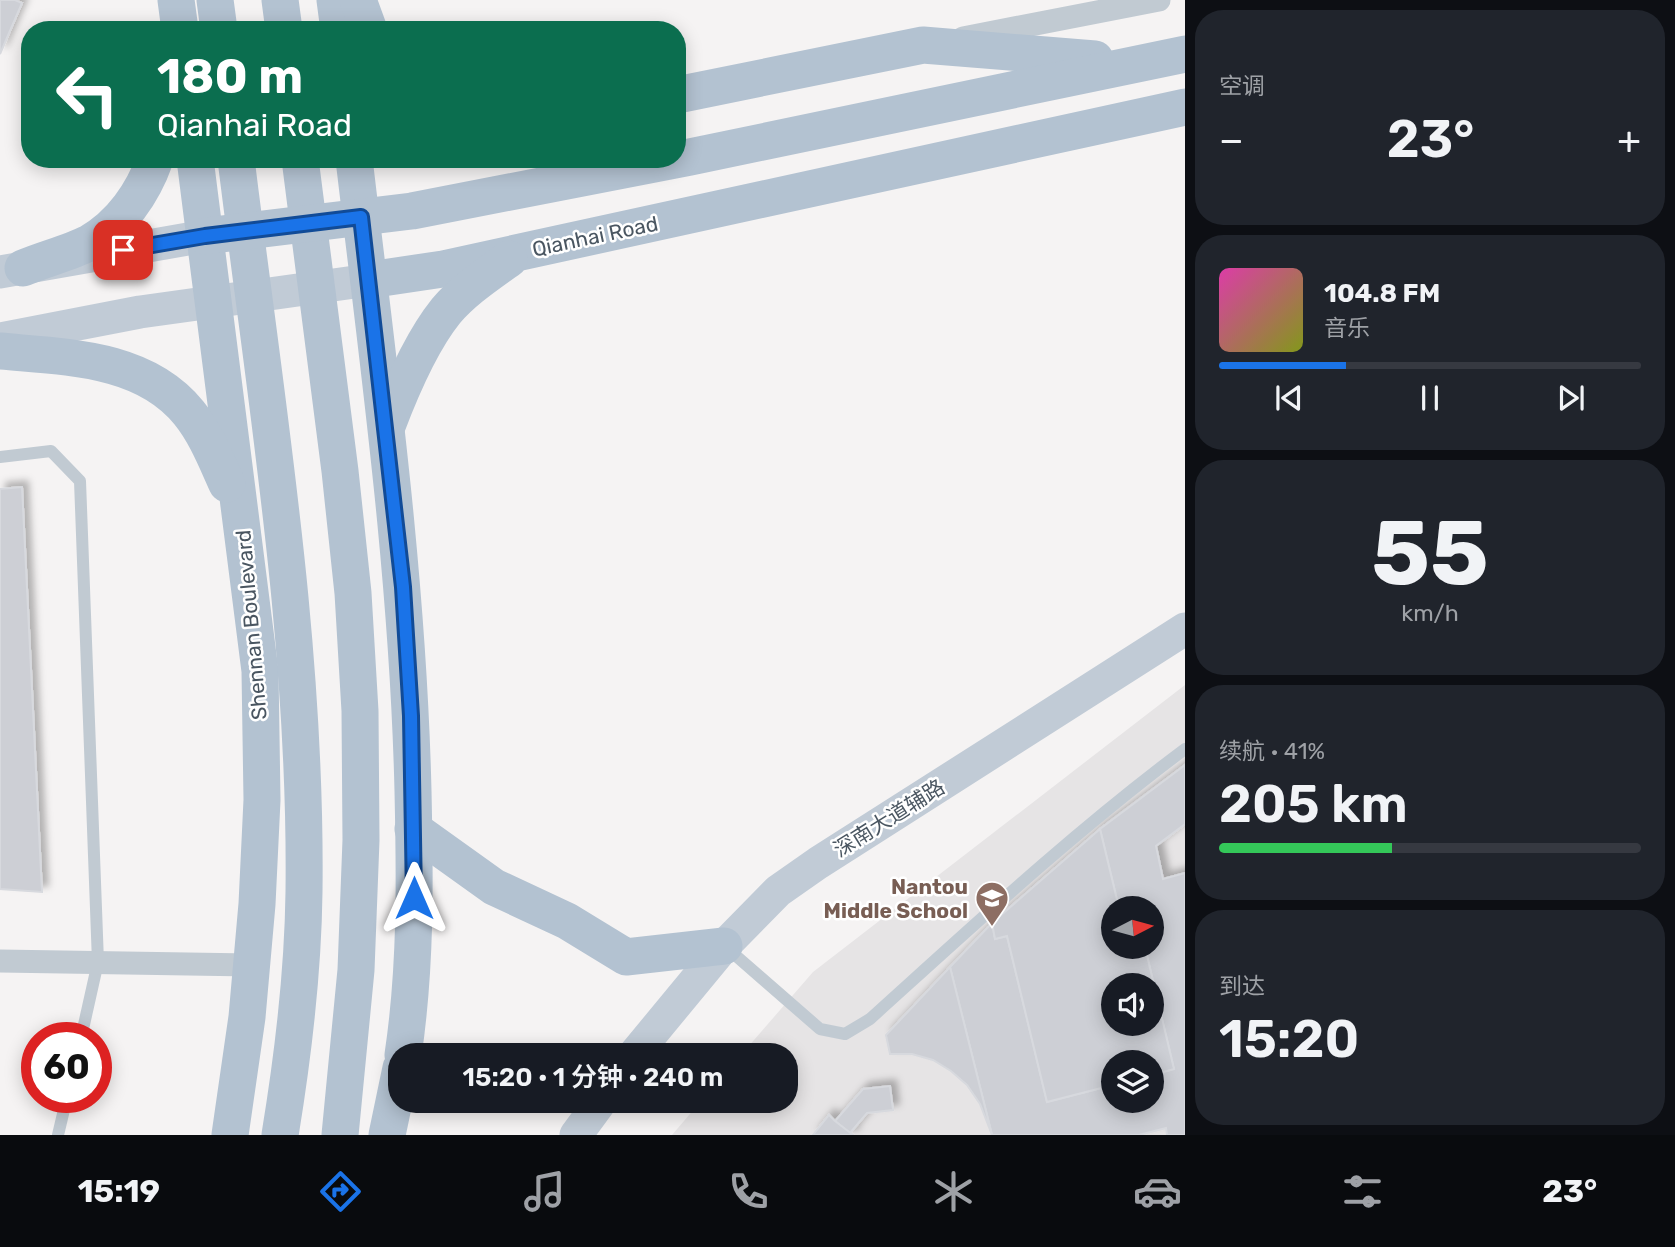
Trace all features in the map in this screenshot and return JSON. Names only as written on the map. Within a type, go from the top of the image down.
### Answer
[{"type":"main road","points":[[167,21],[168,0]]},
{"type":"main road","points":[[176,0],[179,21]]},
{"type":"main road","points":[[215,0],[218,21]]},
{"type":"main road","points":[[280,0],[283,21]]},
{"type":"main road","points":[[335,0],[338,21]]},
{"type":"main road","points":[[358,0],[366,21]]},
{"type":"main road","points":[[686,92],[923,46],[1068,58],[1170,57]]},
{"type":"main road","points":[[686,158],[1170,57]]},
{"type":"main road","name":"Qianhai Road","points":[[369,280],[443,269],[1185,107]]},
{"type":"main road","points":[[11,270],[89,243],[118,222],[138,195],[151,168]]},
{"type":"main road","name":"Shennan Boulevard","points":[[196,168],[260,671],[262,800],[257,904],[247,1017],[230,1135]]},
{"type":"main road","name":"Shennan Boulevard","points":[[237,168],[285,549],[298,681],[304,869],[299,981],[280,1135]]},
{"type":"main road","points":[[301,168],[353,593],[360,711],[361,840],[356,970],[340,1135]]},
{"type":"main road","points":[[355,168],[404,600],[411,716],[414,944],[404,1043]]},
{"type":"main road","points":[[205,236],[412,211],[633,168]]},
{"type":"main road","points":[[386,427],[400,393],[446,312],[469,288],[519,252]]},
{"type":"main road","points":[[0,351],[107,364],[141,376],[168,393],[188,412],[206,439],[230,491],[250,580]]},
{"type":"main road","points":[[413,829],[494,887],[567,922],[626,957],[724,946]]},
{"type":"main road","points":[[387,1135],[392,1113]]},
{"type":"street","points":[[923,46],[1159,0]]},
{"type":"street","points":[[11,270],[205,236]]},
{"type":"street","name":"Qianhai Road","points":[[0,340],[140,312],[369,280]]},
{"type":"street","name":"深南大道辅路","points":[[644,1043],[724,946],[778,891],[1184,632]]},
{"type":"street","points":[[0,961],[251,965]]},
{"type":"street","points":[[576,1135],[592,1113]]},
{"type":"lane","points":[[0,457],[51,452],[80,481],[98,962],[85,1022]]},
{"type":"lane","points":[[724,946],[820,1029],[845,1034],[870,1019],[1060,847],[1125,793],[1185,749]]},
{"type":"lane","points":[[58,1135],[63,1113]]},
{"type":"shaded area","name":"Nantou Middle School","points":[[1185,685],[1185,1135],[672,1135],[691,1113],[798,1113],[798,1043],[751,1043],[813,972]]},
{"type":"building","points":[[0,0],[22,3],[0,54]]},
{"type":"building","points":[[22,487],[42,892],[0,889],[0,489]]},
{"type":"building","points":[[1185,765],[1185,824],[1156,846],[1163,879],[1185,873],[1185,1135],[1167,1135],[1166,1128],[1139,1135],[992,1135],[950,967],[992,923],[995,939],[1007,936],[1047,1102],[1101,1088],[1101,1113],[1164,1113],[1164,1072],[1174,1069],[1164,1027],[1164,973],[1151,973],[1148,959],[1164,959],[1164,896],[1116,896],[1100,829]]},
{"type":"building","points":[[1100,829],[1116,896],[1101,896],[1101,959],[1148,959],[1151,973],[1101,973],[1101,1036],[1164,1036],[1164,1027],[1174,1069],[1164,1072],[1164,1050],[1101,1050],[1101,1088],[1047,1102],[1007,936],[995,939],[992,923]]},
{"type":"building","points":[[950,967],[992,1135],[980,1104],[967,1085],[951,1071],[933,1060],[912,1054],[890,1054],[886,1035]]},
{"type":"building","points":[[890,1086],[893,1110],[867,1113],[850,1133],[835,1121],[863,1089]]},
{"type":"building","points":[[829,1115],[835,1121],[853,1135],[813,1135]]},
{"type":"place","name":"Nantou Middle School","points":[[992,928]]},
{"type":"route","points":[[123,250],[205,236],[361,217],[403,587],[411,716],[414,898]]}]
